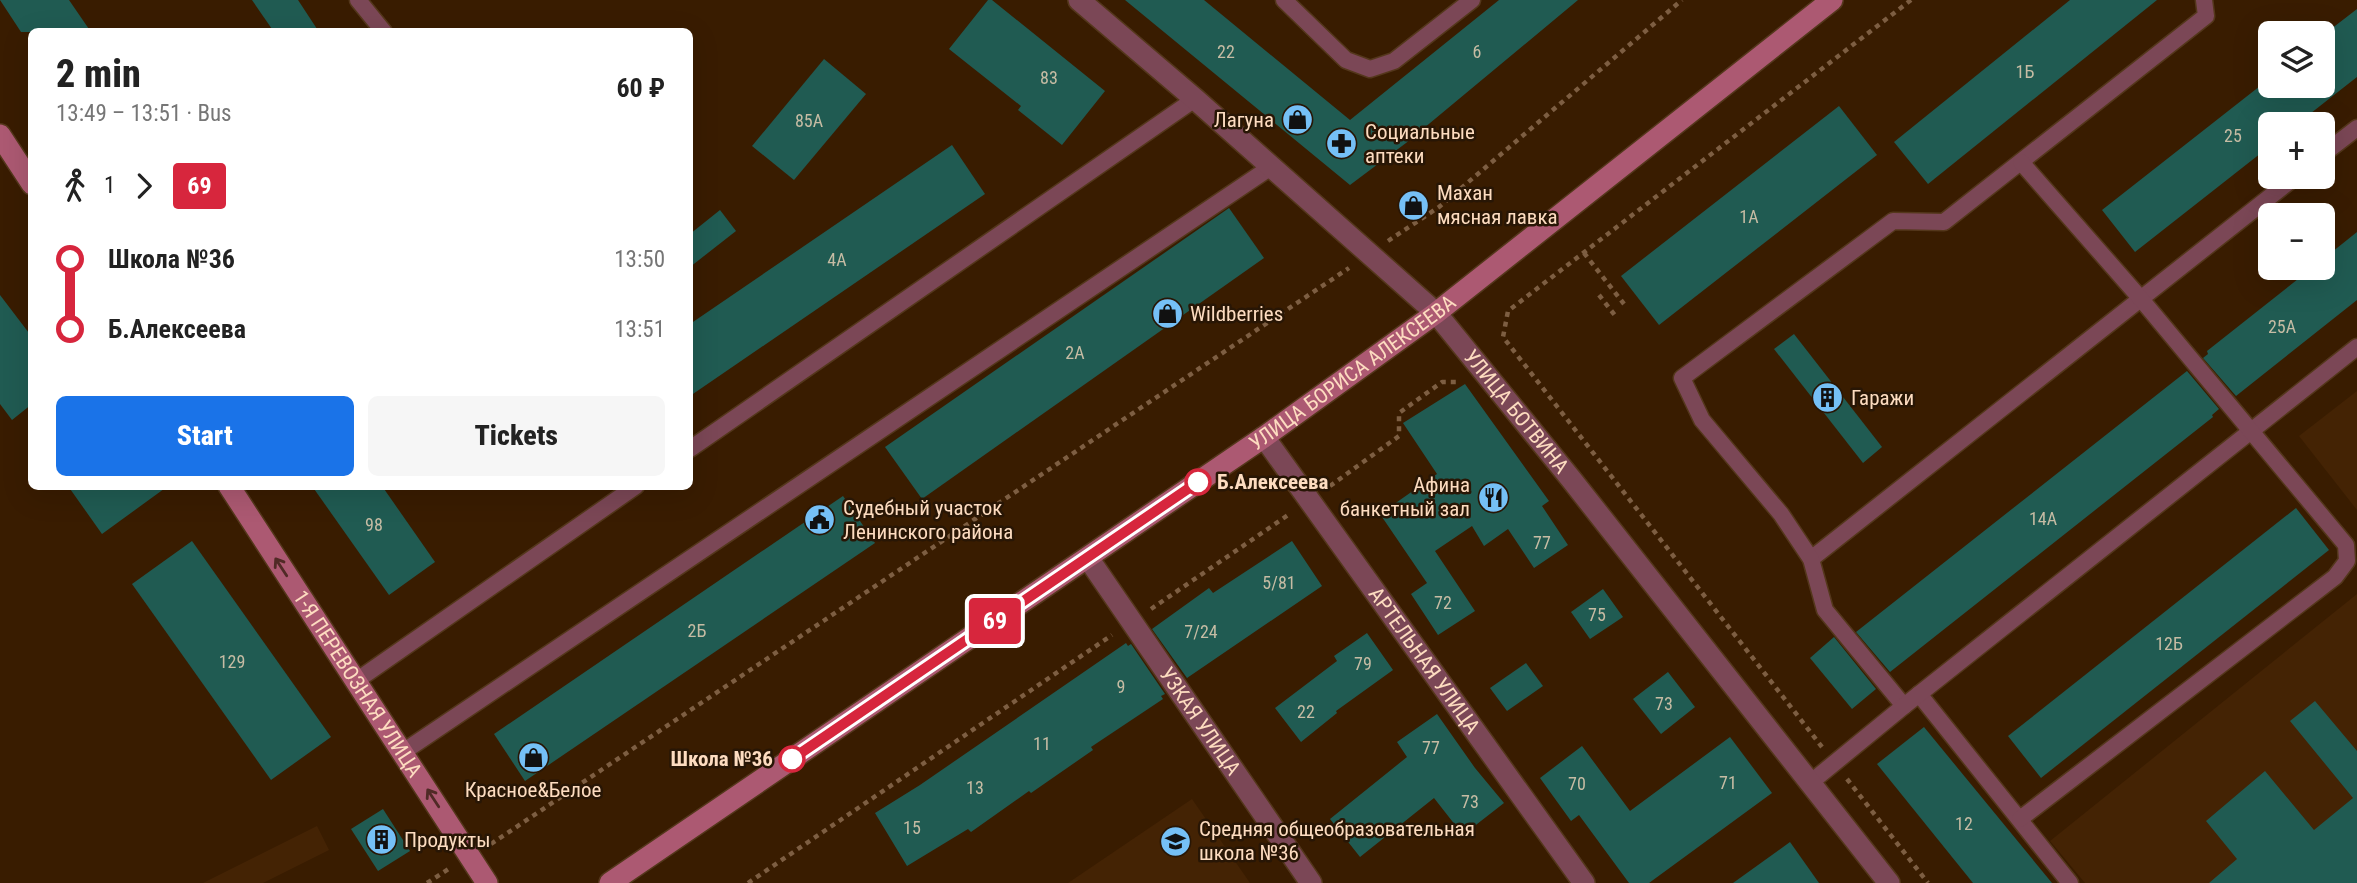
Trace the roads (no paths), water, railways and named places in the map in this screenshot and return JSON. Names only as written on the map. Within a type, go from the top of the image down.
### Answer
[{"type":"main road","name":"УЛИЦА БОРИСА АЛЕКСЕЕВА","points":[[610,883],[1264,437],[1436,313],[1832,0]]},
{"type":"main road","points":[[0,135],[28,178]]},
{"type":"main road","name":"1-Я ПЕРЕВОЗНАЯ УЛИЦА","points":[[232,490],[487,883]]},
{"type":"street","name":"УЛИЦА БОТВИНА","points":[[1079,0],[1436,313],[1572,479],[1889,883]]},
{"type":"street","name":"АРТЕЛЬНАЯ УЛИЦА","points":[[1264,437],[1584,883]]},
{"type":"street","name":"УЗКАЯ УЛИЦА","points":[[1088,558],[1311,883]]},
{"type":"lane","points":[[358,0],[380,28]]},
{"type":"lane","points":[[1284,0],[1346,60],[1370,69],[1394,61],[1472,0]]},
{"type":"lane","points":[[1904,706],[1825,610],[1811,559],[1781,514],[1702,420],[1682,378],[1893,221],[1944,222],[2206,16],[2204,0]]},
{"type":"lane","points":[[693,447],[1195,99]]},
{"type":"lane","points":[[2335,145],[2357,128]]},
{"type":"lane","points":[[2020,819],[2335,577],[2347,561],[2346,545],[2021,162]]},
{"type":"lane","points":[[402,752],[1271,167]]},
{"type":"lane","points":[[1811,559],[2280,189]]},
{"type":"lane","points":[[1810,783],[2357,347]]},
{"type":"lane","points":[[355,681],[630,490]]},
{"type":"lane","points":[[1919,694],[2070,883]]},
{"type":"place","name":"Лагуна","points":[[1297,120]]},
{"type":"place","name":"Социальные аптеки","points":[[1342,144]]},
{"type":"place","name":"Махан мясная лавка","points":[[1414,205]]},
{"type":"place","name":"Wildberries","points":[[1167,314]]},
{"type":"place","name":"Гаражи","points":[[1828,398]]},
{"type":"place","name":"Б.Алексеева","points":[[1198,482]]},
{"type":"place","name":"Афина банкетный зал","points":[[1493,497]]},
{"type":"place","name":"Судебный участок Ленинского района","points":[[820,520]]},
{"type":"place","name":"Красное&Белое","points":[[533,758]]},
{"type":"place","name":"Школа №36","points":[[792,759]]},
{"type":"place","name":"Продукты","points":[[381,840]]},
{"type":"place","name":"Средняя общеобразовательная школа №36","points":[[1176,841]]}]
